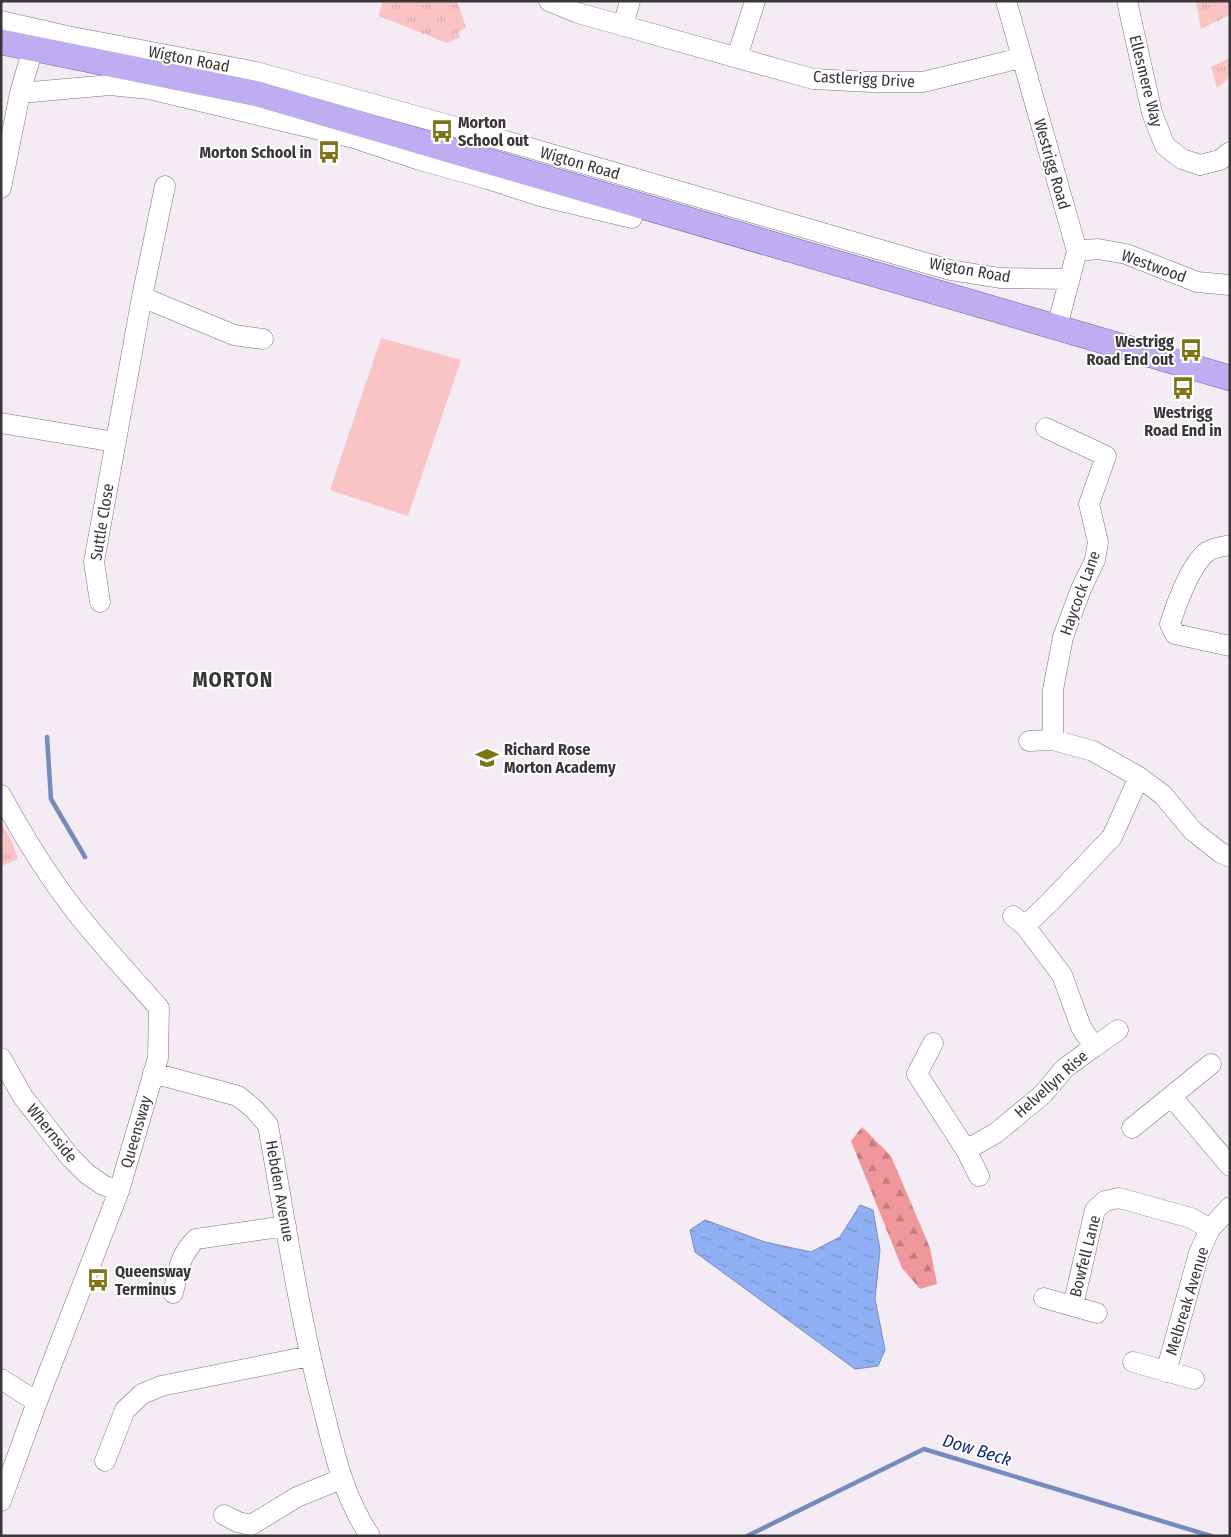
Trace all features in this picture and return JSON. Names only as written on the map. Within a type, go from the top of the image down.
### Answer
[{"type":"main road","name":"Wigton Road","points":[[1,42],[258,94],[1230,378]]},
{"type":"street","name":"Castlerigg Drive","points":[[549,1],[578,13],[813,78],[872,82],[923,82],[1021,58]]},
{"type":"street","points":[[623,26],[630,1]]},
{"type":"street","points":[[737,58],[755,1]]},
{"type":"street","name":"Westrigg Road","points":[[1006,1],[1077,251]]},
{"type":"street","name":"Ellesmere Way","points":[[1127,1],[1152,113],[1165,146],[1182,159],[1200,165],[1220,160],[1230,152]]},
{"type":"street","name":"Wigton Road","points":[[1,21],[67,36],[256,72],[494,138],[950,270],[1000,278],[1070,279]]},
{"type":"street","points":[[1,188],[20,93],[33,48]]},
{"type":"street","points":[[20,93],[110,85],[149,89],[354,138],[420,160],[488,178],[540,196],[601,211],[632,218],[635,204]]},
{"type":"street","name":"Suttle Close","points":[[100,602],[94,562],[142,297],[165,186]]},
{"type":"street","name":"Westwood","points":[[1077,251],[1098,249],[1126,254],[1197,282],[1230,286]]},
{"type":"street","points":[[1058,327],[1077,251]]},
{"type":"street","points":[[142,297],[234,335],[262,339]]},
{"type":"street","points":[[1,423],[116,442]]},
{"type":"street","name":"Haycock Lane","points":[[1046,428],[1106,456],[1089,504],[1098,542],[1095,560],[1081,589],[1063,636],[1054,690],[1053,740]]},
{"type":"street","points":[[1230,545],[1209,550],[1198,560],[1176,604],[1170,624],[1175,634],[1230,646]]},
{"type":"street","points":[[1029,741],[1053,740],[1093,751],[1138,777],[1163,795],[1194,831],[1221,853],[1230,857]]},
{"type":"street","name":"Helvellyn Rise","points":[[966,1150],[996,1133],[1043,1094],[1065,1068],[1094,1047],[1081,1026],[1062,975],[1019,921],[1051,901],[1112,837],[1138,777]]},
{"type":"street","name":"Queensway","points":[[1,795],[14,820],[60,891],[158,1008],[158,1058],[120,1191],[37,1402],[1,1501]]},
{"type":"street","points":[[1094,1047],[1118,1030]]},
{"type":"street","points":[[934,1043],[917,1074],[966,1150],[979,1176]]},
{"type":"street","name":"Whernside","points":[[1,1058],[23,1097],[70,1157],[87,1174],[103,1185],[120,1191]]},
{"type":"street","points":[[1132,1128],[1212,1064]]},
{"type":"street","name":"Hebden Avenue","points":[[153,1073],[238,1096],[254,1109],[268,1125],[310,1356],[341,1479],[353,1507],[370,1536]]},
{"type":"street","points":[[1172,1097],[1230,1166]]},
{"type":"street","name":"Bowfell Lane","points":[[1073,1306],[1096,1210],[1105,1201],[1119,1198],[1191,1218],[1210,1229]]},
{"type":"street","name":"Melbreak Avenue","points":[[1166,1372],[1199,1252],[1210,1229],[1230,1207]]},
{"type":"street","points":[[173,1293],[179,1266],[186,1249],[196,1240],[286,1226]]},
{"type":"street","points":[[1044,1298],[1097,1312]]},
{"type":"street","points":[[105,1462],[125,1410],[142,1394],[161,1386],[310,1356]]},
{"type":"street","name":"Melbreak Avenue","points":[[1133,1362],[1194,1379]]},
{"type":"street","points":[[1,1379],[21,1394],[37,1402]]},
{"type":"street","points":[[224,1515],[238,1522],[251,1525],[297,1498],[341,1479]]},
{"type":"green space","points":[[382,1],[457,1],[466,27],[458,32],[460,37],[447,43],[379,16]]},
{"type":"green space","points":[[1196,1],[1230,1],[1230,15],[1201,29]]},
{"type":"green space","points":[[1230,58],[1230,77],[1217,88],[1211,67]]},
{"type":"green space","points":[[381,338],[461,360],[408,516],[330,490]]},
{"type":"green space","points":[[1,823],[12,842],[18,859],[1,866]]},
{"type":"green space","points":[[862,1127],[891,1156],[930,1248],[937,1284],[920,1289],[902,1268],[851,1141]]},
{"type":"water","points":[[860,1205],[873,1210],[880,1250],[875,1299],[885,1350],[878,1366],[855,1369],[695,1252],[690,1230],[705,1220],[765,1242],[811,1252],[840,1237]]},
{"type":"waterway","name":"Dow Beck","points":[[47,737],[51,799],[85,857]]},
{"type":"waterway","name":"Dow Beck","points":[[747,1536],[924,1449],[1211,1536]]},
{"type":"place","name":"Morton School out","points":[[442,131]]},
{"type":"place","name":"Morton School in","points":[[329,152]]},
{"type":"place","name":"Westrigg Road End out","points":[[1191,350]]},
{"type":"place","name":"Westrigg Road End in","points":[[1183,388]]},
{"type":"place","name":"Richard Rose Morton Academy","points":[[487,758]]},
{"type":"place","name":"Queensway Terminus","points":[[98,1280]]},
{"type":"district","name":"MORTON","points":[[233,680]]}]
